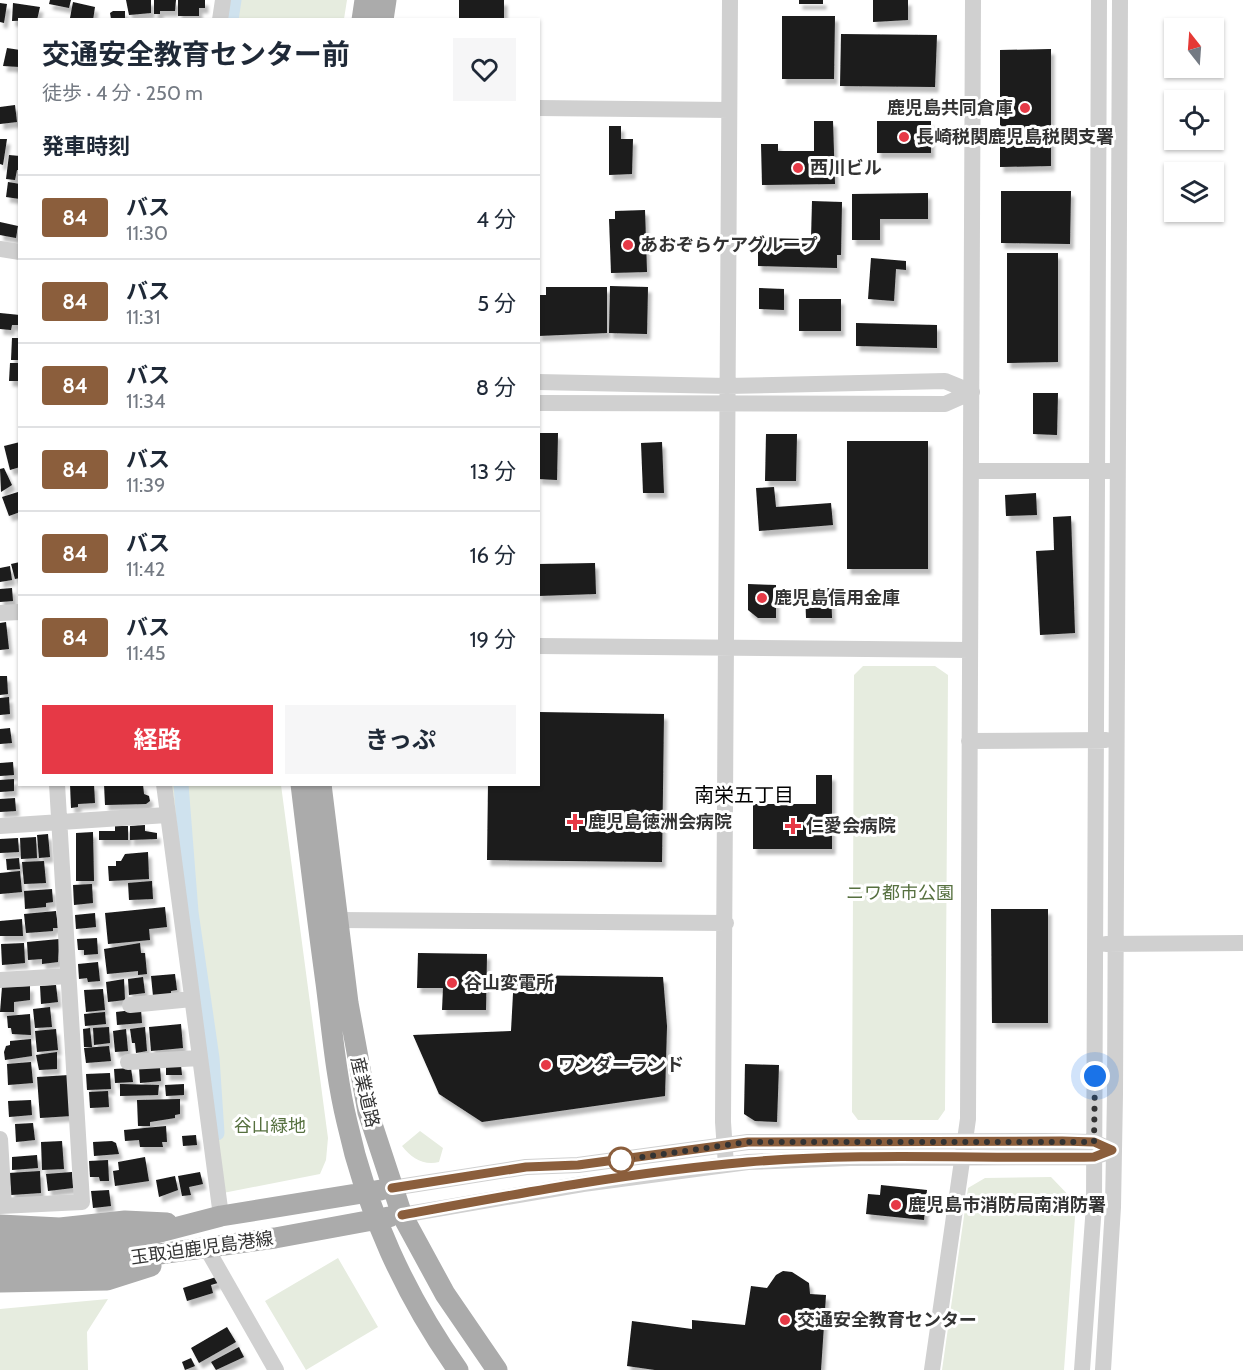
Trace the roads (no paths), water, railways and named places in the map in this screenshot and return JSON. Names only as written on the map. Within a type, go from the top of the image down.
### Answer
[{"type":"main road","points":[[362,18],[365,0]]},
{"type":"main road","points":[[383,18],[386,0]]},
{"type":"main road","name":"産業道路","points":[[301,786],[334,1048],[346,1121],[367,1193],[403,1277],[458,1370]]},
{"type":"main road","name":"産業道路","points":[[321,786],[338,920],[368,1112],[402,1215],[445,1294],[497,1370]]},
{"type":"main road","name":"玉取迫鹿児島港線","points":[[0,1245],[125,1241],[221,1216],[392,1188]]},
{"type":"main road","points":[[1,1212],[60,1228],[125,1221],[189,1224]]},
{"type":"main road","name":"玉取迫鹿児島港線","points":[[0,1264],[116,1260],[207,1249],[402,1215]]},
{"type":"main road","points":[[0,1282],[107,1280],[207,1249]]},
{"type":"street","points":[[220,18],[223,0]]},
{"type":"street","points":[[726,1165],[730,0]]},
{"type":"street","points":[[932,1370],[968,1119],[973,0]]},
{"type":"street","points":[[1082,1370],[1094,1205],[1099,0]]},
{"type":"street","points":[[1103,1370],[1113,1207],[1120,0]]},
{"type":"street","points":[[540,108],[729,110]]},
{"type":"street","points":[[0,249],[18,252]]},
{"type":"street","points":[[540,382],[727,386],[945,381],[972,392]]},
{"type":"street","points":[[540,404],[945,404],[972,392]]},
{"type":"street","points":[[972,471],[1117,471]]},
{"type":"street","points":[[0,613],[18,612]]},
{"type":"street","points":[[540,646],[970,650]]},
{"type":"street","points":[[969,741],[1116,740]]},
{"type":"street","points":[[0,1139],[1,1212],[82,1202],[57,786]]},
{"type":"street","points":[[164,786],[221,1216]]},
{"type":"street","points":[[0,826],[167,815]]},
{"type":"street","points":[[338,920],[726,923]]},
{"type":"street","points":[[1096,945],[1243,944]]},
{"type":"street","points":[[0,980],[68,976]]},
{"type":"street","points":[[130,1005],[192,999]]},
{"type":"street","points":[[128,1062],[200,1058]]},
{"type":"street","points":[[392,1188],[526,1167],[578,1165],[748,1142],[965,1141],[1112,1150]]},
{"type":"street","points":[[402,1215],[583,1184],[726,1165],[850,1158],[962,1158],[1094,1149]]},
{"type":"street","points":[[207,1249],[276,1370]]},
{"type":"waterway","points":[[231,18],[234,0]]},
{"type":"waterway","points":[[181,786],[191,912],[212,1058],[217,1133]]},
{"type":"place","name":"鹿児島共同倉庫","points":[[1025,108]]},
{"type":"place","name":"長崎税関鹿児島税関支署","points":[[904,137]]},
{"type":"place","name":"西川ビル","points":[[798,168]]},
{"type":"place","name":"あおぞらケアグループ","points":[[628,245]]},
{"type":"place","name":"鹿児島信用金庫","points":[[762,598]]},
{"type":"place","name":"鹿児島徳洲会病院","points":[[575,822]]},
{"type":"place","name":"仁愛会病院","points":[[793,826]]},
{"type":"place","name":"谷山変電所","points":[[452,983]]},
{"type":"place","name":"ワンダーランド","points":[[546,1065]]},
{"type":"place","name":"鹿児島市消防局南消防署","points":[[896,1205]]},
{"type":"place","name":"交通安全教育センター","points":[[785,1320]]},
{"type":"district","name":"南栄五丁目","points":[[744,795]]},
{"type":"park label","name":"ニワ都市公園","points":[[900,893]]},
{"type":"park label","name":"谷山緑地","points":[[270,1126]]}]
